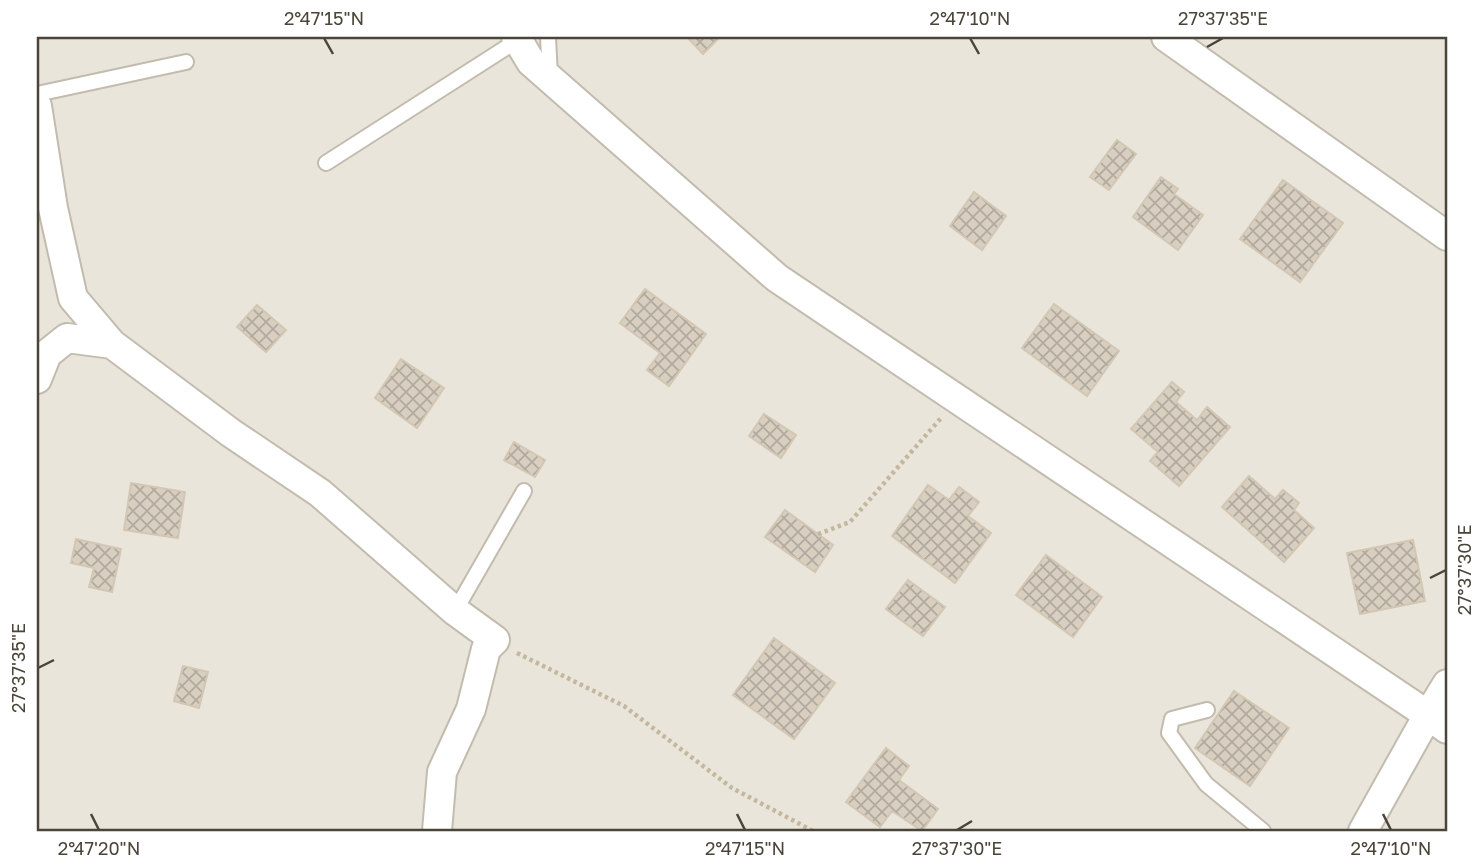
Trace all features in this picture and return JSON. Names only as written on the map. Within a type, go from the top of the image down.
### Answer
[{"type":"street","points":[[1166,37],[1447,236]]},
{"type":"street","points":[[517,38],[531,61],[778,278],[1437,722]]},
{"type":"street","points":[[37,106],[53,208],[73,298],[112,344],[231,433],[320,493],[455,611],[495,640],[486,649],[471,709],[442,772],[437,831]]},
{"type":"street","points":[[37,379],[47,354],[67,338],[112,344]]},
{"type":"street","points":[[1363,831],[1437,722],[1447,684]]},
{"type":"lane","points":[[548,37],[550,78]]},
{"type":"lane","points":[[326,163],[517,38]]},
{"type":"lane","points":[[37,94],[186,62]]},
{"type":"lane","points":[[455,611],[524,491]]},
{"type":"lane","points":[[1207,710],[1172,719],[1169,733],[1206,784],[1263,831]]},
{"type":"path","points":[[818,534],[850,522],[958,399]]},
{"type":"path","points":[[495,640],[527,660],[624,706],[732,788],[813,831]]},
{"type":"shaded area","points":[[37,37],[1447,37],[1447,831],[37,831]]},
{"type":"building","points":[[687,37],[718,37],[719,38],[703,54]]},
{"type":"building","points":[[1117,140],[1136,154],[1109,190],[1090,177]]},
{"type":"building","points":[[1161,177],[1178,189],[1174,194],[1203,215],[1178,250],[1133,217]]},
{"type":"building","points":[[1283,180],[1343,223],[1300,282],[1240,239]]},
{"type":"building","points":[[974,192],[1006,216],[982,250],[950,226]]},
{"type":"building","points":[[645,289],[706,334],[669,386],[647,370],[660,353],[620,323]]},
{"type":"building","points":[[1054,304],[1119,351],[1087,396],[1022,348]]},
{"type":"building","points":[[257,305],[286,330],[266,352],[237,327]]},
{"type":"building","points":[[401,359],[444,388],[417,428],[375,398]]},
{"type":"building","points":[[1172,382],[1184,392],[1176,402],[1197,420],[1207,407],[1230,427],[1179,486],[1150,461],[1158,452],[1131,429]]},
{"type":"building","points":[[764,414],[796,435],[781,458],[749,436]]},
{"type":"building","points":[[514,442],[545,460],[535,477],[504,460]]},
{"type":"building","points":[[1249,476],[1275,499],[1283,490],[1299,503],[1294,510],[1314,528],[1284,562],[1222,507]]},
{"type":"building","points":[[131,483],[185,492],[178,538],[124,530]]},
{"type":"building","points":[[928,485],[949,500],[959,487],[979,502],[968,516],[991,533],[955,583],[892,536]]},
{"type":"building","points":[[785,510],[833,545],[815,572],[765,537]]},
{"type":"building","points":[[76,539],[121,549],[112,592],[89,587],[94,568],[71,563]]},
{"type":"building","points":[[1413,540],[1425,601],[1360,614],[1347,553]]},
{"type":"building","points":[[1046,555],[1102,597],[1073,637],[1016,595]]},
{"type":"building","points":[[908,580],[945,607],[923,636],[886,609]]},
{"type":"building","points":[[774,638],[835,683],[794,739],[733,695]]},
{"type":"building","points":[[183,666],[208,672],[199,708],[174,701]]},
{"type":"building","points":[[1234,691],[1289,728],[1250,786],[1195,748]]},
{"type":"building","points":[[886,748],[909,766],[899,780],[938,809],[922,831],[892,811],[880,827],[846,802]]}]
